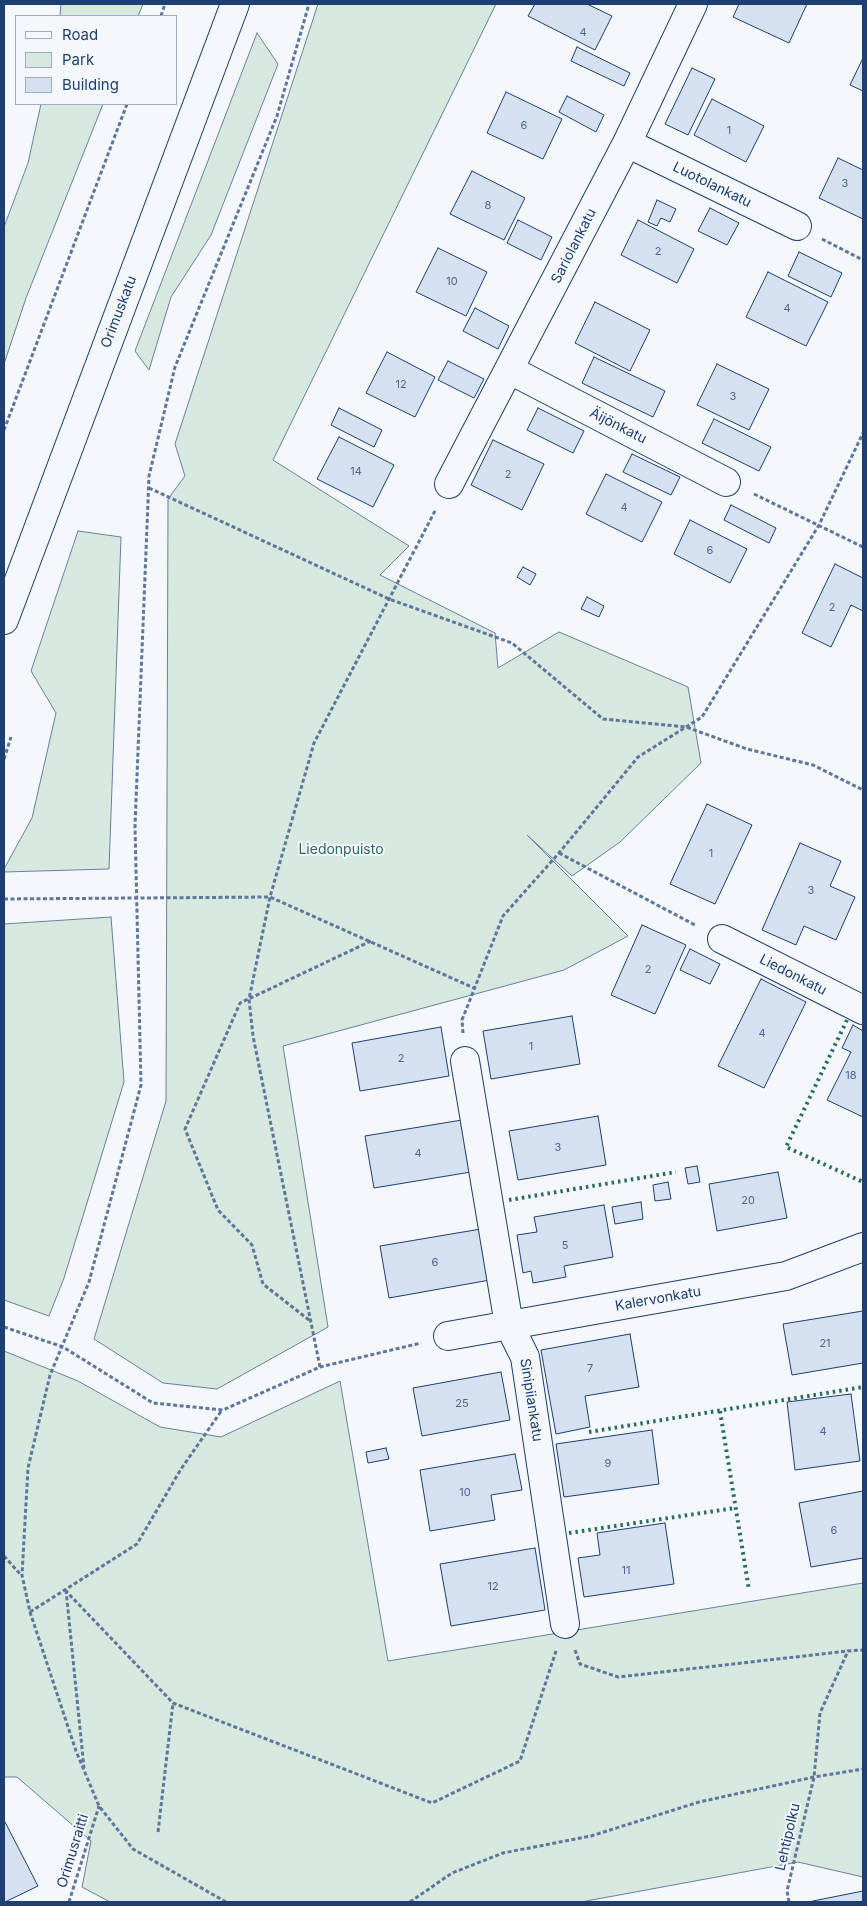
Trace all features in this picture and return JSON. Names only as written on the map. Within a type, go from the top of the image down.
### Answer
[{"type":"street","name":"Orimuskatu","points":[[4,620],[235,4]]},
{"type":"street","name":"Sariolankatu","points":[[449,484],[627,143],[693,4]]},
{"type":"street","name":"Luotolankatu","points":[[627,143],[797,226]]},
{"type":"street","name":"Äijönkatu","points":[[510,370],[726,482]]},
{"type":"street","name":"Liedonkatu","points":[[722,939],[863,1010]]},
{"type":"street","name":"Sinipiiankatu","points":[[465,1061],[509,1325],[525,1357],[565,1624]]},
{"type":"street","name":"Kalervonkatu","points":[[448,1336],[786,1276],[863,1247]]},
{"type":"path","points":[[226,1902],[133,1849],[99,1806],[76,1752],[30,1612],[22,1575],[28,1468],[50,1375],[89,1282],[141,1085],[135,826],[149,476],[175,367],[277,116],[309,4]]},
{"type":"path","points":[[4,430],[127,105]]},
{"type":"path","points":[[797,226],[863,260]]},
{"type":"path","points":[[465,1061],[462,1020],[503,916],[559,854],[638,757],[702,717],[819,525],[863,432]]},
{"type":"path","points":[[726,482],[863,547]]},
{"type":"path","points":[[320,1367],[253,1036],[249,999],[270,897],[314,743],[449,484]]},
{"type":"path","points":[[149,488],[390,599],[512,642],[603,719],[686,727],[747,749],[813,765],[863,790]]},
{"type":"path","points":[[4,759],[11,737]]},
{"type":"path","points":[[559,854],[722,939]]},
{"type":"path","points":[[4,899],[270,897],[474,988]]},
{"type":"path","points":[[310,1320],[263,1284],[252,1245],[218,1210],[185,1129],[240,1003],[371,941]]},
{"type":"path","points":[[4,1326],[63,1347],[153,1403],[222,1410],[320,1367],[448,1336]]},
{"type":"path","points":[[30,1612],[137,1544],[181,1469],[222,1410]]},
{"type":"path","points":[[4,1556],[22,1575]]},
{"type":"path","points":[[66,1590],[173,1703],[432,1803],[520,1761],[565,1624]]},
{"type":"path","points":[[66,1590],[84,1772]]},
{"type":"path","points":[[565,1624],[580,1664],[618,1677],[863,1650]]},
{"type":"path","name":"Lehtipolku","points":[[789,1902],[787,1891],[814,1777],[820,1712],[848,1651]]},
{"type":"path","points":[[158,1832],[173,1703]]},
{"type":"path","points":[[410,1902],[452,1873],[503,1854],[591,1836],[700,1802],[814,1777],[863,1769]]},
{"type":"path","name":"Orimusraitti","points":[[69,1902],[99,1806]]},
{"type":"green space","points":[[61,4],[143,4],[138,15],[60,15]]},
{"type":"green space","name":"Liedonpuisto","points":[[318,4],[496,4],[273,460],[409,546],[380,575],[495,633],[498,668],[559,632],[688,687],[701,763],[620,842],[572,876],[527,835],[628,936],[564,970],[283,1046],[328,1327],[217,1389],[163,1383],[94,1339],[166,1101],[168,499],[185,476],[175,444]]},
{"type":"green space","points":[[257,33],[278,64],[211,235],[171,297],[149,370],[135,351]]},
{"type":"green space","points":[[41,105],[103,105],[26,298],[4,364],[4,227],[28,163]]},
{"type":"green space","points":[[78,531],[121,537],[109,869],[4,872],[32,818],[56,713],[31,671]]},
{"type":"green space","points":[[111,917],[124,1082],[64,1278],[49,1316],[4,1300],[4,924]]},
{"type":"green space","points":[[4,1351],[78,1381],[160,1427],[221,1437],[340,1381],[388,1661],[863,1583],[863,1877],[798,1862],[581,1902],[110,1902],[82,1887],[91,1841],[17,1777],[4,1777]]},
{"type":"building","points":[[535,4],[587,4],[612,16],[595,50],[528,16]]},
{"type":"building","points":[[739,4],[807,4],[789,43],[733,17]]},
{"type":"building","points":[[577,47],[630,73],[624,86],[571,61]]},
{"type":"building","points":[[863,58],[863,91],[850,85]]},
{"type":"building","points":[[692,68],[715,79],[688,135],[665,124]]},
{"type":"building","points":[[506,92],[562,119],[543,159],[487,133]]},
{"type":"building","points":[[567,96],[604,115],[596,132],[559,112]]},
{"type":"building","points":[[712,99],[764,126],[746,162],[694,135]]},
{"type":"building","points":[[838,158],[863,170],[863,219],[819,198]]},
{"type":"building","points":[[472,171],[525,198],[504,240],[450,214]]},
{"type":"building","points":[[657,200],[676,209],[670,222],[661,218],[657,226],[648,222]]},
{"type":"building","points":[[710,208],[739,223],[727,245],[698,231]]},
{"type":"building","points":[[518,220],[552,237],[541,260],[507,243]]},
{"type":"building","points":[[638,220],[694,249],[677,283],[621,255]]},
{"type":"building","points":[[438,248],[487,272],[466,316],[416,292]]},
{"type":"building","points":[[799,252],[842,273],[831,297],[788,276]]},
{"type":"building","points":[[768,272],[828,302],[806,346],[746,317]]},
{"type":"building","points":[[595,302],[650,330],[630,371],[575,343]]},
{"type":"building","points":[[475,308],[509,326],[498,349],[463,331]]},
{"type":"building","points":[[387,352],[435,377],[415,417],[366,393]]},
{"type":"building","points":[[594,357],[665,391],[653,417],[582,383]]},
{"type":"building","points":[[448,361],[484,379],[474,398],[438,380]]},
{"type":"building","points":[[717,364],[769,389],[749,430],[697,405]]},
{"type":"building","points":[[339,408],[382,430],[374,447],[331,425]]},
{"type":"building","points":[[538,408],[584,431],[573,453],[527,430]]},
{"type":"building","points":[[714,419],[771,447],[759,471],[702,443]]},
{"type":"building","points":[[339,437],[394,465],[373,507],[317,479]]},
{"type":"building","points":[[493,440],[544,464],[522,510],[471,485]]},
{"type":"building","points":[[632,454],[680,477],[671,495],[623,472]]},
{"type":"building","points":[[606,474],[662,502],[642,542],[586,514]]},
{"type":"building","points":[[731,505],[776,528],[769,543],[724,520]]},
{"type":"building","points":[[690,520],[747,549],[730,583],[674,554]]},
{"type":"building","points":[[835,564],[863,578],[863,611],[851,605],[831,647],[802,633]]},
{"type":"building","points":[[523,567],[536,574],[530,585],[517,577]]},
{"type":"building","points":[[587,597],[604,606],[599,617],[581,609]]},
{"type":"building","points":[[707,804],[752,825],[715,904],[670,884]]},
{"type":"building","points":[[800,843],[841,861],[830,886],[855,897],[836,940],[804,926],[796,945],[762,930]]},
{"type":"building","points":[[642,925],[686,945],[655,1014],[611,995]]},
{"type":"building","points":[[690,949],[720,964],[710,984],[680,970]]},
{"type":"building","points":[[761,979],[806,1002],[764,1088],[718,1066]]},
{"type":"building","points":[[572,1016],[580,1064],[491,1079],[483,1031]]},
{"type":"building","points":[[853,1025],[863,1031],[863,1117],[827,1100],[851,1052],[842,1048]]},
{"type":"building","points":[[441,1027],[449,1076],[360,1091],[352,1043]]},
{"type":"building","points":[[598,1116],[606,1165],[518,1180],[509,1131]]},
{"type":"building","points":[[462,1120],[471,1172],[374,1188],[365,1136]]},
{"type":"building","points":[[697,1166],[700,1182],[688,1184],[685,1168]]},
{"type":"building","points":[[778,1172],[787,1218],[717,1231],[709,1184]]},
{"type":"building","points":[[668,1182],[671,1199],[655,1201],[653,1185]]},
{"type":"building","points":[[641,1202],[643,1219],[615,1224],[612,1207]]},
{"type":"building","points":[[604,1205],[613,1257],[564,1266],[566,1277],[533,1283],[531,1271],[523,1273],[517,1235],[537,1232],[534,1217]]},
{"type":"building","points":[[481,1229],[490,1280],[389,1298],[380,1246]]},
{"type":"building","points":[[863,1311],[863,1363],[792,1375],[783,1324]]},
{"type":"building","points":[[630,1334],[639,1387],[585,1396],[590,1427],[556,1434],[541,1350]]},
{"type":"building","points":[[501,1372],[510,1420],[422,1436],[413,1388]]},
{"type":"building","points":[[851,1394],[860,1461],[795,1470],[787,1402]]},
{"type":"building","points":[[652,1430],[659,1484],[564,1497],[556,1444]]},
{"type":"building","points":[[386,1448],[389,1459],[368,1463],[366,1452]]},
{"type":"building","points":[[515,1454],[522,1490],[491,1495],[495,1520],[430,1531],[420,1470]]},
{"type":"building","points":[[863,1491],[863,1558],[811,1567],[799,1503]]},
{"type":"building","points":[[665,1523],[674,1584],[584,1597],[578,1558],[600,1555],[597,1533]]},
{"type":"building","points":[[535,1548],[545,1610],[451,1626],[440,1564]]},
{"type":"building","points":[[4,1820],[38,1886],[5,1902],[4,1902]]},
{"type":"building","points":[[863,1891],[863,1902],[808,1902]]},
{"type":"hedge","points":[[847,1020],[786,1147],[863,1182]]},
{"type":"hedge","points":[[509,1200],[676,1172]]},
{"type":"hedge","points":[[589,1432],[863,1387]]},
{"type":"hedge","points":[[720,1411],[749,1590]]},
{"type":"hedge","points":[[569,1533],[735,1508]]}]
